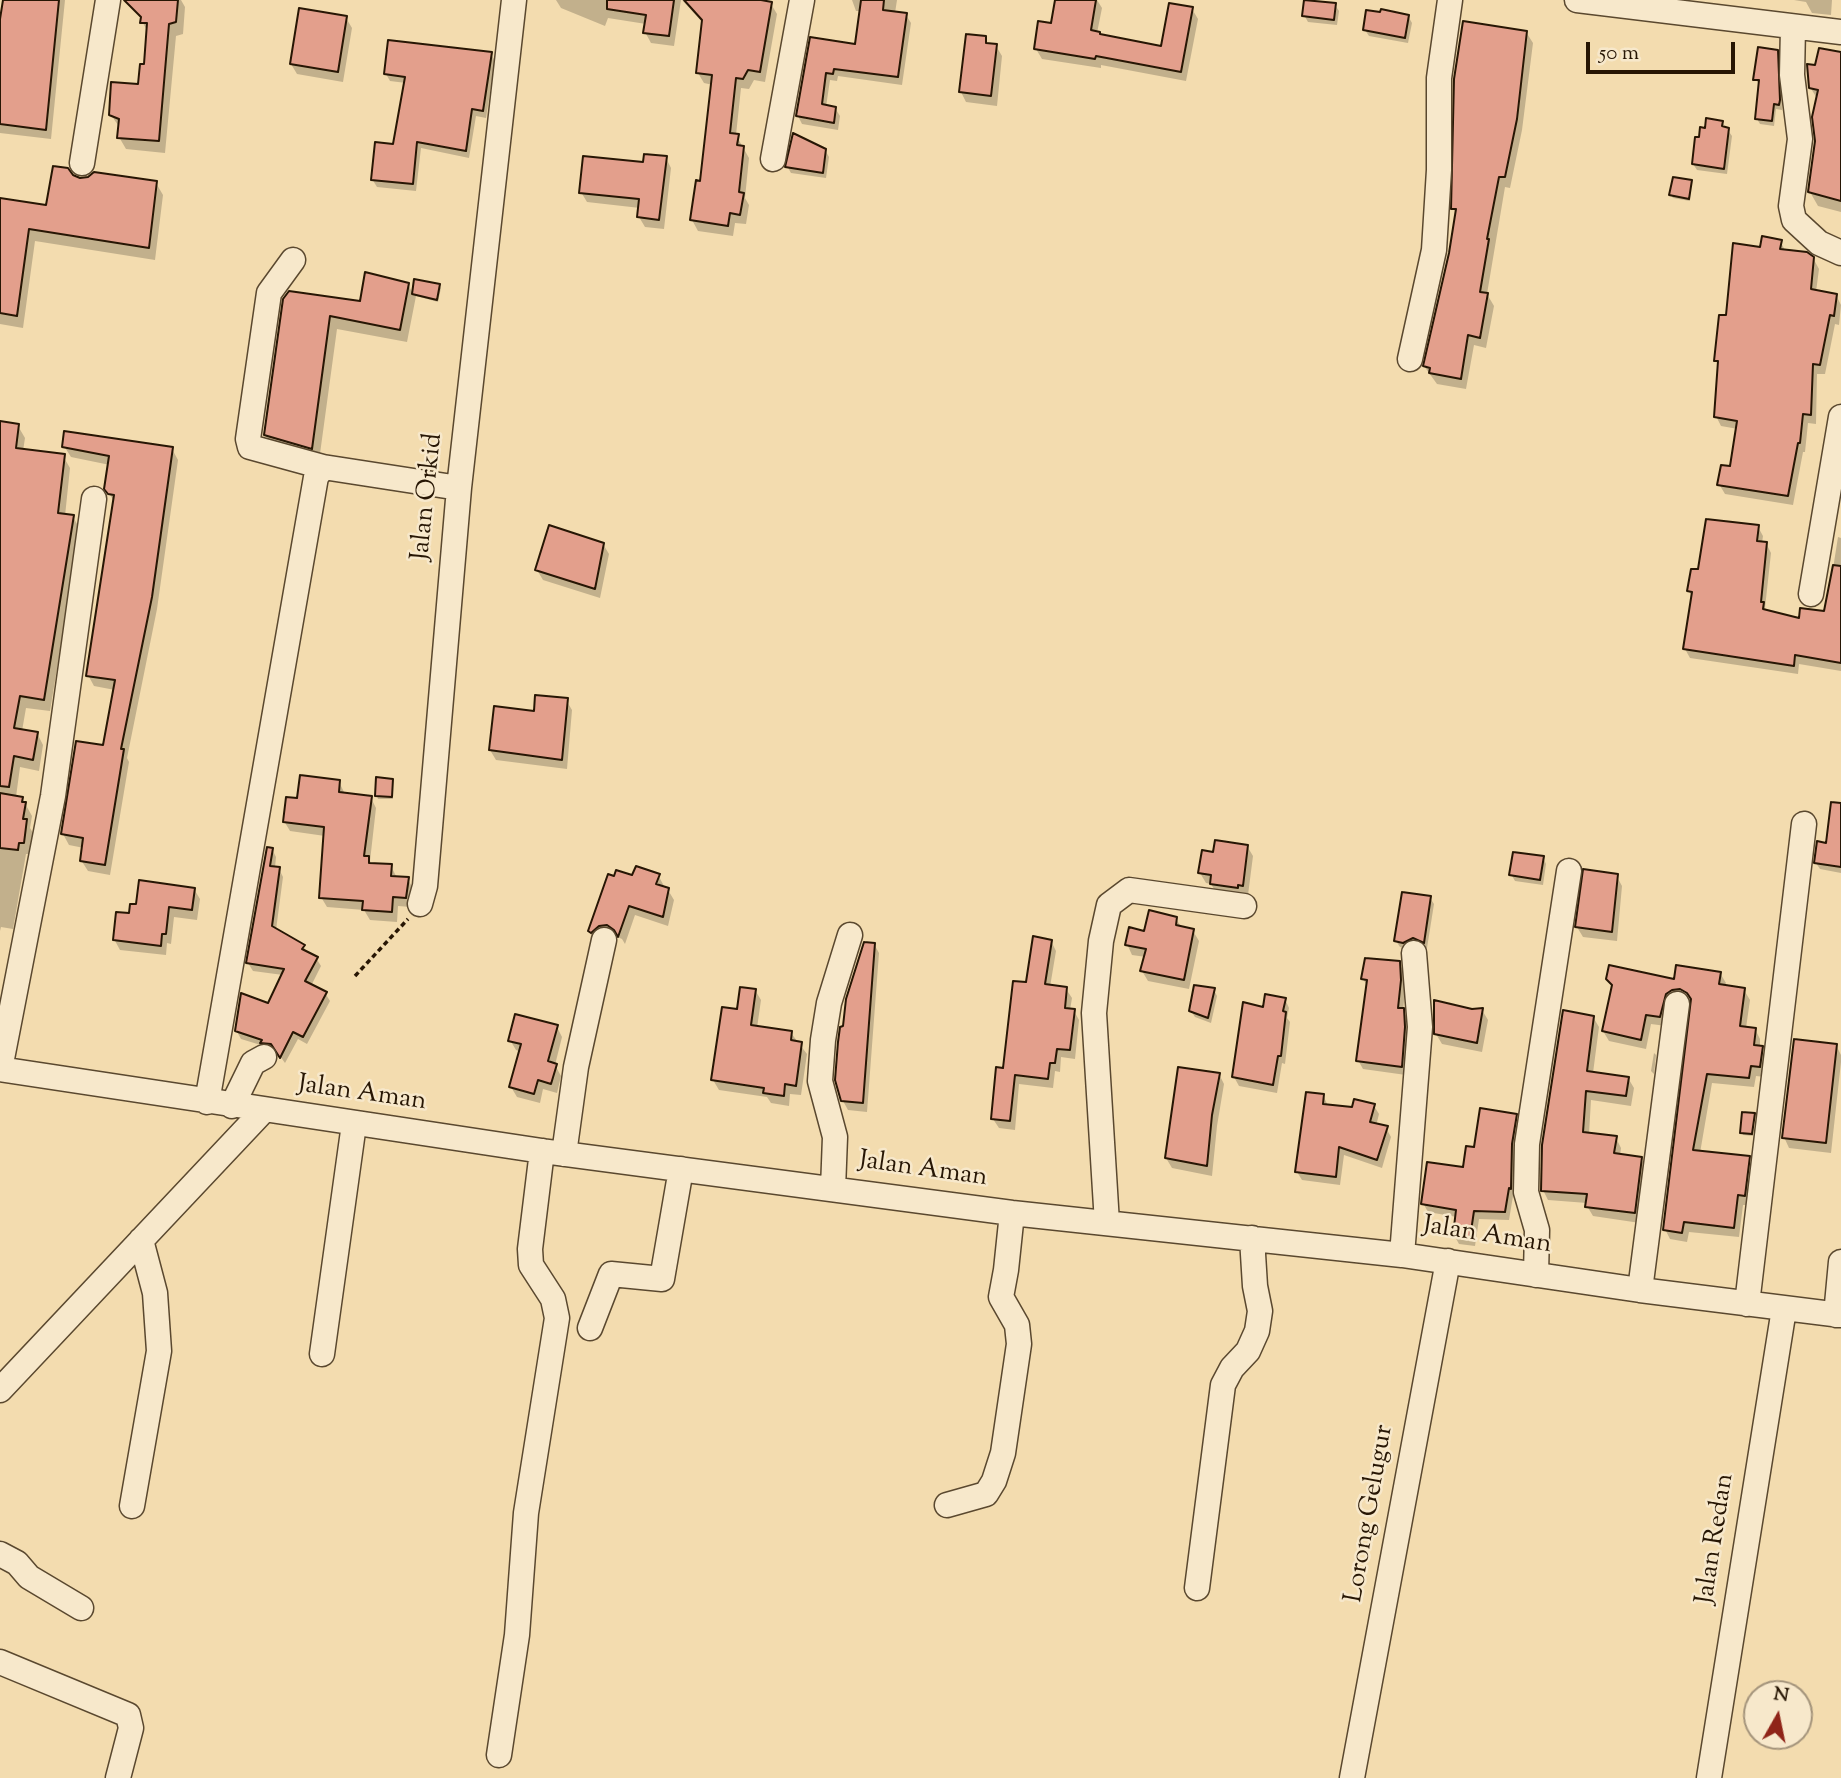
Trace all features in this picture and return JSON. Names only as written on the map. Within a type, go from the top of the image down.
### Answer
[{"type":"street","points":[[82,163],[108,0]]},
{"type":"street","name":"Jalan Orkid","points":[[420,904],[425,887],[459,488],[514,0]]},
{"type":"street","points":[[773,159],[802,0]]},
{"type":"street","points":[[1410,359],[1434,250],[1439,170],[1439,78],[1450,0]]},
{"type":"street","points":[[1577,0],[1710,8],[1793,27],[1841,32]]},
{"type":"street","points":[[1793,27],[1792,75],[1800,139],[1791,206],[1794,220],[1819,243],[1841,253]]},
{"type":"street","points":[[293,260],[269,293],[248,439],[250,447],[323,467],[459,488]]},
{"type":"street","points":[[1811,594],[1841,417]]},
{"type":"street","points":[[207,1102],[316,477],[323,467]]},
{"type":"street","points":[[2,1057],[53,796],[94,499]]},
{"type":"street","points":[[1748,1287],[1804,824]]},
{"type":"street","points":[[1536,1275],[1537,1230],[1526,1192],[1527,1144],[1569,871]]},
{"type":"street","points":[[1107,1223],[1094,1013],[1101,942],[1109,905],[1129,890],[1244,906]]},
{"type":"street","points":[[833,1189],[835,1137],[820,1081],[829,1003],[850,934]]},
{"type":"street","points":[[499,1755],[517,1635],[526,1513],[557,1318],[553,1299],[531,1265],[530,1249],[576,1067],[604,940]]},
{"type":"street","points":[[1402,1255],[1420,1027],[1414,953]]},
{"type":"street","points":[[1641,1282],[1676,1004]]},
{"type":"street","name":"Jalan Aman","points":[[2,1057],[207,1102],[553,1153],[1012,1213],[1402,1255],[1536,1275],[1748,1287],[1784,1309],[1839,1302]]},
{"type":"street","points":[[232,1106],[253,1063],[264,1057]]},
{"type":"street","points":[[0,1390],[263,1111]]},
{"type":"street","points":[[322,1354],[354,1124]]},
{"type":"street","points":[[590,1328],[611,1274],[662,1279],[681,1169]]},
{"type":"street","points":[[947,1505],[986,1493],[994,1481],[1003,1453],[1019,1344],[1017,1325],[1001,1297],[1012,1213]]},
{"type":"street","points":[[1198,1588],[1223,1385],[1232,1368],[1248,1351],[1257,1331],[1260,1311],[1255,1286],[1252,1238]]},
{"type":"street","points":[[132,1506],[159,1351],[155,1293],[141,1240]]},
{"type":"street","name":"Lorong Gelugur","points":[[1352,1778],[1448,1261]]},
{"type":"street","points":[[1839,1302],[1841,1262]]},
{"type":"street","name":"Jalan Redan","points":[[1709,1778],[1784,1309]]},
{"type":"street","points":[[0,1554],[17,1563],[29,1577],[81,1608]]},
{"type":"street","points":[[0,1662],[122,1710],[128,1715],[131,1728],[118,1778]]},
{"type":"path","points":[[355,976],[420,904]]},
{"type":"building","points":[[3,0],[59,0],[46,130],[0,124],[0,19]]},
{"type":"building","points":[[124,0],[178,0],[176,22],[169,24],[159,141],[117,138],[119,119],[109,115],[111,82],[138,84],[140,64],[144,64],[147,23],[140,23],[141,17]]},
{"type":"building","points":[[607,0],[674,0],[669,36],[643,33],[646,15],[607,9]]},
{"type":"building","points":[[684,0],[772,2],[760,72],[748,70],[743,79],[736,78],[730,133],[739,134],[737,145],[744,146],[739,192],[744,193],[740,215],[730,213],[728,226],[690,220],[696,180],[700,181],[712,75],[696,73],[702,20]]},
{"type":"building","points":[[861,0],[884,0],[883,10],[907,13],[898,77],[834,69],[833,74],[826,73],[822,104],[836,107],[834,123],[796,116],[810,37],[855,44]]},
{"type":"building","points":[[1055,0],[1096,0],[1091,30],[1161,46],[1169,3],[1193,7],[1181,72],[1096,56],[1095,59],[1034,49],[1038,21],[1051,23]]},
{"type":"building","points":[[1304,0],[1336,3],[1334,20],[1302,16]]},
{"type":"building","points":[[299,8],[347,16],[338,72],[290,64]]},
{"type":"building","points":[[1381,9],[1409,15],[1405,38],[1363,30],[1366,10],[1380,12]]},
{"type":"building","points":[[1463,21],[1527,31],[1517,119],[1505,177],[1499,177],[1487,239],[1480,292],[1488,293],[1480,338],[1468,335],[1461,379],[1429,373],[1430,368],[1423,366],[1449,253],[1456,209],[1451,209],[1454,79]]},
{"type":"building","points":[[966,34],[986,36],[986,43],[997,44],[991,96],[959,92]]},
{"type":"building","points":[[388,40],[492,52],[483,111],[472,109],[466,151],[417,142],[413,184],[371,180],[375,142],[393,144],[405,77],[384,74]]},
{"type":"building","points":[[1758,47],[1778,50],[1780,100],[1779,105],[1774,104],[1772,121],[1755,119],[1759,80],[1753,80]]},
{"type":"building","points":[[1819,48],[1841,52],[1841,201],[1808,192],[1815,141],[1812,117],[1818,90],[1809,88],[1807,64],[1815,65]]},
{"type":"building","points":[[1706,118],[1723,121],[1722,126],[1729,128],[1724,169],[1692,164],[1695,137],[1699,137],[1700,127],[1705,128]]},
{"type":"building","points":[[793,133],[826,149],[823,173],[785,167]]},
{"type":"building","points":[[644,154],[667,156],[659,220],[637,217],[639,199],[579,193],[583,156],[643,162]]},
{"type":"building","points":[[53,166],[68,168],[73,175],[80,178],[88,177],[94,172],[157,181],[149,248],[29,229],[17,316],[0,313],[0,198],[46,205]]},
{"type":"building","points":[[1673,177],[1692,180],[1689,199],[1669,195]]},
{"type":"building","points":[[1762,236],[1782,240],[1780,249],[1807,252],[1814,257],[1811,289],[1837,294],[1834,316],[1830,315],[1820,365],[1813,364],[1811,415],[1803,414],[1800,443],[1788,496],[1717,485],[1721,465],[1730,466],[1737,421],[1714,417],[1718,361],[1714,361],[1719,315],[1726,315],[1733,243],[1760,247]]},
{"type":"building","points":[[365,272],[409,283],[400,330],[330,316],[312,449],[264,435],[283,299],[289,291],[360,301]]},
{"type":"building","points":[[414,279],[440,284],[437,300],[412,294]]},
{"type":"building","points":[[0,421],[19,424],[16,448],[65,454],[58,513],[74,515],[44,700],[20,696],[14,728],[38,732],[33,760],[14,756],[9,787],[0,786]]},
{"type":"building","points":[[64,431],[173,447],[152,597],[121,749],[124,749],[105,865],[80,861],[83,838],[61,834],[76,741],[103,745],[115,680],[86,676],[114,495],[108,494],[104,489],[109,456],[62,447]]},
{"type":"building","points":[[1706,519],[1759,525],[1757,541],[1767,542],[1761,602],[1764,602],[1763,609],[1799,618],[1800,608],[1824,611],[1833,565],[1841,566],[1841,663],[1795,655],[1794,666],[1683,649],[1692,592],[1687,591],[1691,569],[1698,569]]},
{"type":"building","points":[[549,525],[604,543],[595,589],[535,570]]},
{"type":"building","points":[[535,695],[568,698],[562,760],[489,750],[494,706],[534,711]]},
{"type":"building","points":[[300,775],[340,780],[339,792],[372,796],[364,856],[369,856],[369,863],[392,864],[391,876],[409,877],[406,898],[393,897],[392,912],[362,910],[363,901],[319,898],[324,827],[283,822],[286,797],[297,798]]},
{"type":"building","points":[[376,777],[393,779],[392,797],[375,796]]},
{"type":"building","points":[[0,793],[23,797],[22,802],[26,802],[23,819],[27,819],[24,843],[19,843],[18,850],[0,848]]},
{"type":"building","points":[[1831,802],[1841,803],[1841,867],[1814,863],[1817,841],[1826,843]]},
{"type":"building","points":[[1215,840],[1248,845],[1243,886],[1238,885],[1238,888],[1210,884],[1211,875],[1198,873],[1202,850],[1213,852]]},
{"type":"building","points":[[267,847],[273,848],[270,866],[280,867],[272,926],[305,945],[302,949],[318,957],[305,981],[327,992],[303,1037],[293,1032],[280,1058],[271,1044],[260,1043],[262,1040],[235,1031],[241,993],[268,1003],[284,969],[246,963]]},
{"type":"building","points":[[1513,852],[1544,856],[1540,880],[1509,875]]},
{"type":"building","points":[[636,866],[660,874],[656,884],[669,888],[663,917],[629,906],[618,937],[607,925],[599,926],[591,933],[588,931],[608,874],[614,876],[616,870],[632,875]]},
{"type":"building","points":[[1583,869],[1618,874],[1612,932],[1575,927]]},
{"type":"building","points":[[139,880],[195,888],[192,910],[169,907],[166,934],[162,934],[161,946],[113,940],[116,912],[129,913],[130,904],[136,904]]},
{"type":"building","points":[[1402,892],[1431,896],[1424,943],[1413,938],[1403,943],[1394,941]]},
{"type":"building","points":[[1149,910],[1177,917],[1176,925],[1194,929],[1184,980],[1140,971],[1146,949],[1125,945],[1129,927],[1144,931]]},
{"type":"building","points":[[1033,936],[1052,940],[1045,984],[1067,987],[1065,1008],[1075,1009],[1070,1050],[1057,1049],[1055,1063],[1050,1063],[1048,1079],[1015,1075],[1010,1121],[991,1119],[996,1067],[1003,1068],[1013,981],[1026,982]]},
{"type":"building","points":[[864,942],[875,943],[863,1103],[841,1101],[835,1080],[840,1027],[843,1026],[846,999]]},
{"type":"building","points":[[1365,958],[1400,961],[1398,1008],[1404,1008],[1405,1027],[1402,1067],[1356,1061],[1367,980],[1361,979]]},
{"type":"building","points":[[1609,965],[1674,979],[1676,965],[1721,972],[1719,984],[1745,988],[1740,1026],[1756,1028],[1754,1045],[1763,1046],[1760,1067],[1751,1066],[1749,1078],[1707,1074],[1693,1150],[1750,1156],[1745,1196],[1738,1195],[1734,1228],[1684,1222],[1682,1233],[1663,1230],[1691,999],[1680,989],[1666,994],[1660,1017],[1646,1015],[1641,1040],[1602,1031],[1612,985],[1606,979]]},
{"type":"building","points":[[1194,985],[1215,988],[1208,1018],[1189,1011]]},
{"type":"building","points":[[740,987],[756,989],[751,1025],[792,1031],[791,1040],[802,1042],[796,1086],[785,1084],[784,1096],[763,1093],[764,1088],[711,1080],[722,1007],[737,1009]]},
{"type":"building","points":[[1265,994],[1286,998],[1281,1056],[1278,1056],[1273,1085],[1232,1077],[1243,1002],[1263,1007]]},
{"type":"building","points":[[1434,1000],[1472,1009],[1483,1008],[1477,1043],[1434,1034]]},
{"type":"building","points":[[1563,1010],[1594,1016],[1587,1071],[1629,1077],[1626,1096],[1586,1091],[1583,1132],[1617,1136],[1614,1153],[1642,1157],[1635,1213],[1585,1207],[1587,1194],[1541,1191],[1542,1145]]},
{"type":"building","points":[[515,1014],[558,1025],[548,1061],[557,1064],[551,1084],[538,1080],[534,1094],[509,1087],[521,1044],[508,1041]]},
{"type":"building","points":[[1794,1039],[1837,1044],[1826,1143],[1782,1138]]},
{"type":"building","points":[[1178,1067],[1220,1073],[1212,1115],[1207,1166],[1165,1158]]},
{"type":"building","points":[[1306,1092],[1324,1094],[1323,1104],[1352,1107],[1354,1099],[1375,1104],[1370,1122],[1388,1126],[1377,1160],[1339,1147],[1336,1177],[1295,1172]]},
{"type":"building","points":[[1480,1108],[1517,1114],[1512,1144],[1511,1189],[1509,1188],[1505,1212],[1474,1211],[1470,1238],[1453,1235],[1456,1210],[1421,1204],[1427,1162],[1463,1167],[1466,1146],[1474,1147]]},
{"type":"building","points":[[1742,1112],[1755,1113],[1752,1134],[1740,1133]]}]
